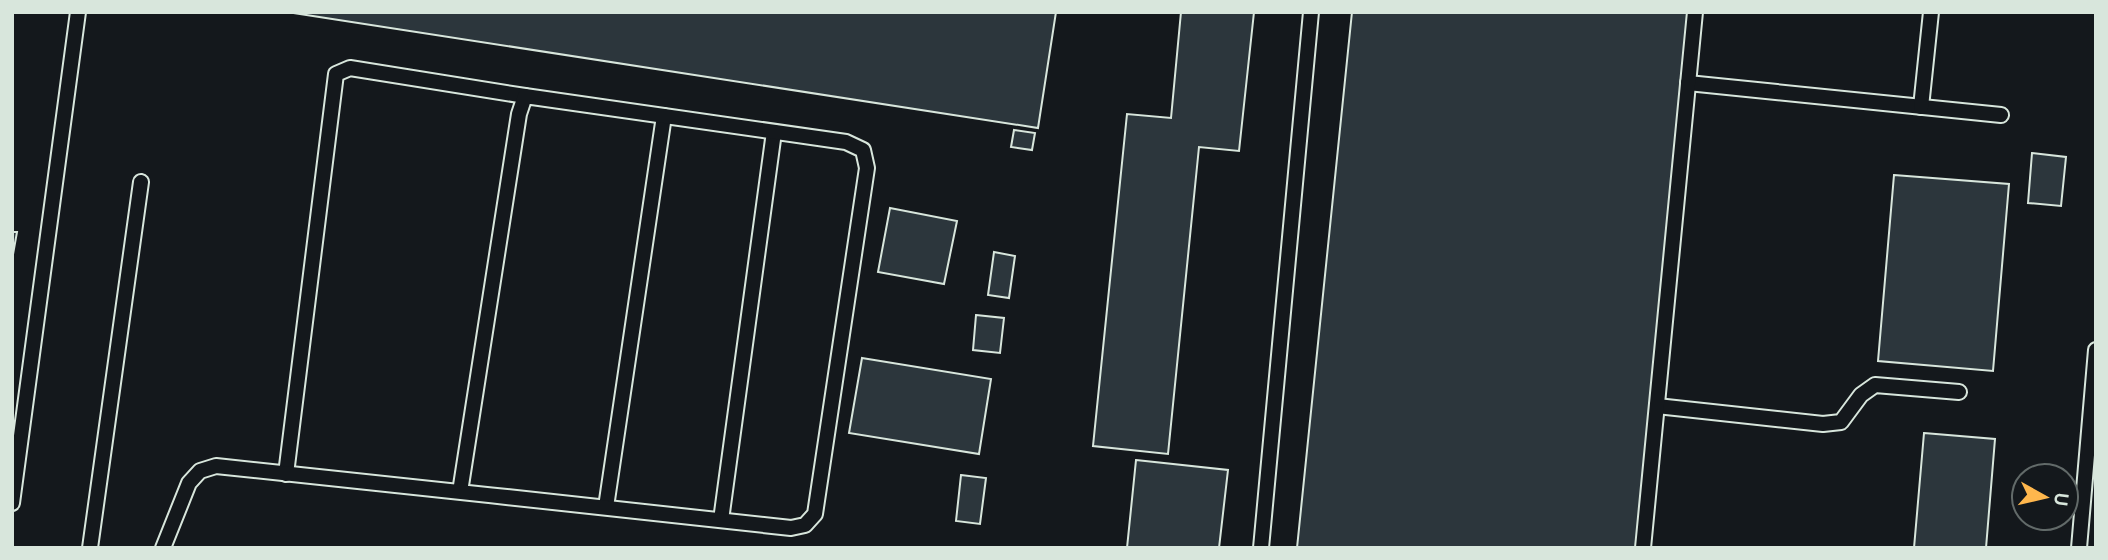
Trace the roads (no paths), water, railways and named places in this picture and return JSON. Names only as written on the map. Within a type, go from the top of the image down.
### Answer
[{"type":"lane","points":[[12,503],[78,12]]},
{"type":"lane","points":[[1261,548],[1311,12]]},
{"type":"lane","points":[[1643,548],[1695,12]]},
{"type":"lane","points":[[1921,107],[1931,12]]},
{"type":"lane","points":[[163,548],[189,483],[200,471],[216,466],[286,474],[606,507],[791,528],[805,525],[815,514],[867,168],[863,150],[846,142],[350,68],[336,74],[286,474]]},
{"type":"lane","points":[[1688,83],[2001,115]]},
{"type":"lane","points":[[460,492],[524,96]]},
{"type":"lane","points":[[606,507],[664,116]]},
{"type":"lane","points":[[721,520],[774,132]]},
{"type":"lane","points":[[90,548],[141,182]]},
{"type":"lane","points":[[2078,548],[2096,350]]},
{"type":"lane","points":[[1657,406],[1823,424],[1841,422],[1861,396],[1875,385],[1959,392]]}]
